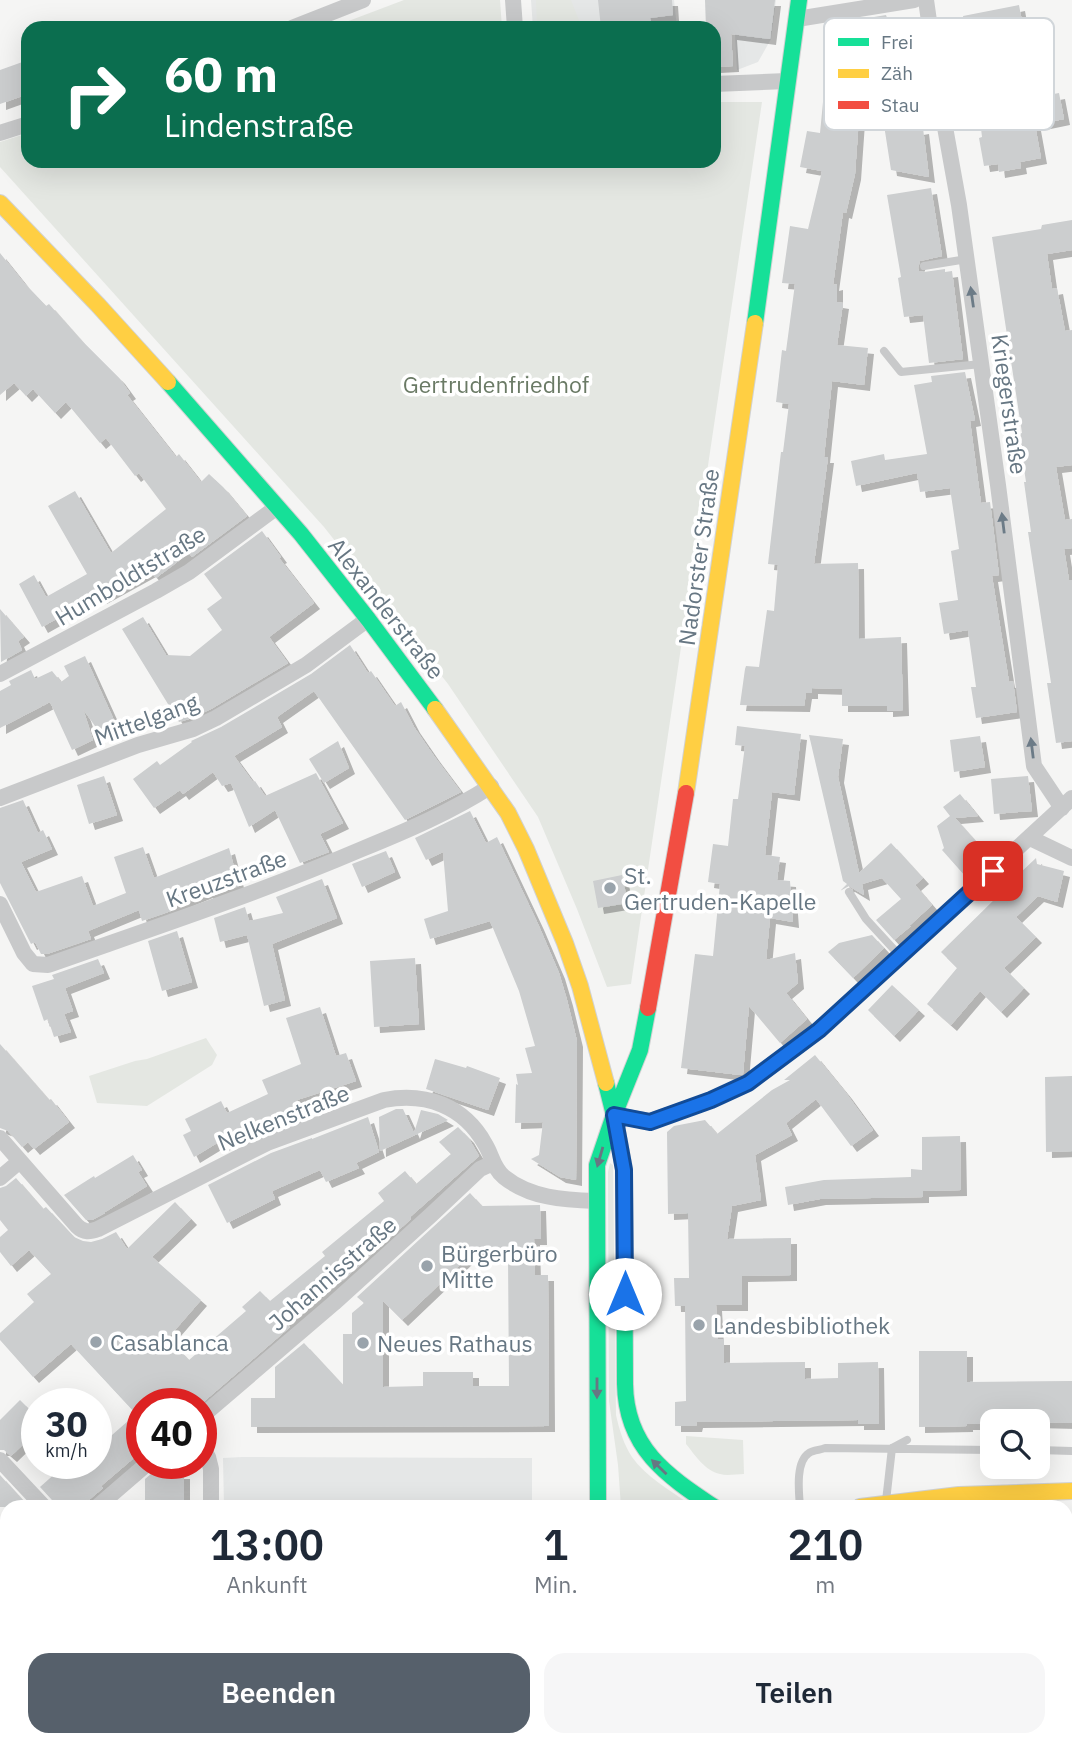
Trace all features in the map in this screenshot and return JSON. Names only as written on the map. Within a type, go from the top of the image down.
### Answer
[{"type":"street","points":[[310,21],[363,0]]},
{"type":"street","points":[[513,0],[514,21]]},
{"type":"street","name":"Nadorster Straße","points":[[598,1500],[597,1165],[640,1050],[690,771],[799,0]]},
{"type":"street","points":[[797,19],[914,0]]},
{"type":"street","name":"Kriegerstraße","points":[[926,0],[929,18]]},
{"type":"street","points":[[721,84],[787,81]]},
{"type":"street","points":[[0,134],[21,126]]},
{"type":"street","name":"Kriegerstraße","points":[[946,130],[967,260],[1034,766],[1067,803]]},
{"type":"street","name":"Alexanderstraße","points":[[0,203],[189,405],[301,534],[368,619],[508,813],[565,943],[580,986],[614,1115],[624,1170],[625,1377],[626,1406],[631,1428],[651,1459],[670,1477],[704,1500]]},
{"type":"street","name":"Humboldtstraße","points":[[0,674],[189,572],[277,507]]},
{"type":"street","name":"Mittelgang","points":[[0,798],[138,745],[193,729],[216,718],[306,664],[368,619]]},
{"type":"street","name":"Kreuzstraße","points":[[0,904],[24,953],[33,964],[48,965],[250,895],[418,825],[472,799],[491,786]]},
{"type":"street","points":[[614,1115],[650,1122],[711,1100],[748,1083],[819,1030],[1067,803]]},
{"type":"street","points":[[1030,838],[1072,858]]},
{"type":"street","name":"Nelkenstraße","points":[[0,1138],[77,1226],[86,1232],[98,1229],[267,1143],[384,1100],[401,1097],[434,1101],[457,1113],[479,1133],[493,1163],[503,1176],[530,1192],[549,1198],[596,1200]]},
{"type":"street","points":[[0,1178],[20,1161]]},
{"type":"street","name":"Johannisstraße","points":[[217,1403],[334,1303],[480,1168],[493,1163]]},
{"type":"street","points":[[0,1460],[37,1500]]},
{"type":"street","points":[[105,1500],[129,1479]]},
{"type":"street","points":[[211,1479],[211,1500]]},
{"type":"street","points":[[918,1500],[959,1495],[1072,1491]]},
{"type":"lane","points":[[924,266],[967,260]]},
{"type":"lane","points":[[884,351],[901,372],[981,364]]},
{"type":"lane","points":[[849,892],[866,919],[900,956]]},
{"type":"lane","points":[[892,1448],[908,1440]]},
{"type":"lane","points":[[799,1500],[800,1464],[808,1453],[825,1448],[980,1450]]},
{"type":"lane","points":[[886,1500],[892,1448]]},
{"type":"lane","points":[[1050,1450],[1072,1451]]},
{"type":"shaded area","points":[[531,0],[674,0],[676,21],[532,21]]},
{"type":"shaded area","points":[[733,0],[776,0],[771,39],[758,62],[737,70]]},
{"type":"shaded area","points":[[223,1458],[532,1458],[532,1500],[224,1500]]},
{"type":"green space","points":[[404,0],[500,0],[502,21],[348,21]]},
{"type":"green space","points":[[536,0],[571,0],[579,21],[537,21]]},
{"type":"green space","name":"Gertrudenfriedhof","points":[[721,102],[762,102],[631,984],[607,987],[538,817],[448,684],[324,527],[0,167],[0,142],[21,135],[21,168],[721,168]]},
{"type":"green space","points":[[206,1038],[217,1055],[212,1065],[147,1106],[97,1103],[89,1076]]},
{"type":"green space","points":[[610,1163],[613,1165],[616,1415],[622,1437],[632,1457],[651,1477],[683,1500],[620,1500],[609,1401]]},
{"type":"green space","points":[[686,1436],[743,1440],[744,1474],[723,1475],[710,1470],[686,1444]]},
{"type":"building","points":[[598,0],[672,0],[673,15],[650,18],[651,21],[600,21]]},
{"type":"building","points":[[705,0],[775,0],[770,39],[731,34],[733,66],[721,67],[721,21],[706,21]]},
{"type":"building","points":[[1019,5],[1021,18],[963,18]]},
{"type":"building","points":[[21,62],[21,96],[0,104],[0,70]]},
{"type":"building","points":[[1059,93],[1064,119],[1054,121],[1054,94]]},
{"type":"building","points":[[823,102],[824,130],[858,130],[855,174],[846,213],[843,212],[833,285],[837,284],[837,302],[843,303],[837,345],[868,348],[864,385],[832,381],[824,457],[828,457],[814,564],[858,563],[859,639],[901,637],[903,710],[887,711],[887,706],[842,706],[842,689],[812,688],[812,693],[806,693],[804,706],[740,705],[746,666],[759,667],[767,610],[774,611],[778,565],[768,564],[789,404],[776,402],[782,350],[786,351],[795,284],[782,283],[790,226],[808,229],[822,171],[800,167],[807,131],[820,133]]},
{"type":"building","points":[[885,130],[923,130],[929,177],[891,170]]},
{"type":"building","points":[[981,130],[1036,130],[1041,158],[1020,162],[1021,168],[999,172],[998,164],[984,166],[979,138],[982,137]]},
{"type":"building","points":[[931,188],[942,256],[920,261],[918,268],[924,272],[945,269],[945,272],[952,271],[963,359],[929,363],[923,315],[904,317],[898,278],[901,277],[887,195]]},
{"type":"building","points":[[1072,220],[1072,250],[1047,254],[1052,289],[1057,288],[1065,331],[1072,330],[1072,465],[1056,467],[1065,520],[1072,519],[1072,548],[1064,549],[1069,580],[1072,580],[1072,741],[1056,743],[1047,683],[1051,683],[1028,532],[1031,532],[1019,434],[1022,433],[992,237],[1041,229],[1042,225]]},
{"type":"building","points":[[0,253],[24,283],[46,306],[49,304],[119,378],[130,393],[127,395],[176,457],[179,454],[201,482],[209,474],[247,516],[192,557],[189,553],[156,578],[150,571],[101,598],[96,590],[56,614],[58,618],[42,627],[19,584],[34,575],[46,597],[87,574],[48,506],[75,491],[111,553],[166,509],[139,473],[135,476],[106,438],[100,443],[66,402],[55,413],[33,389],[26,396],[14,383],[0,395]]},
{"type":"building","points":[[965,372],[975,420],[970,421],[981,503],[990,502],[999,575],[992,576],[1009,682],[1013,681],[1017,712],[976,718],[971,687],[976,687],[968,630],[944,634],[939,603],[958,600],[951,551],[959,549],[950,488],[920,492],[917,473],[856,486],[851,461],[884,454],[885,460],[927,454],[914,385],[932,382],[931,376]]},
{"type":"building","points":[[262,531],[314,603],[269,637],[288,663],[211,709],[179,722],[122,629],[143,617],[166,655],[190,656],[222,630],[207,609],[222,598],[204,574]]},
{"type":"building","points":[[0,609],[24,637],[18,641],[22,650],[1,662]]},
{"type":"building","points":[[350,645],[368,673],[371,671],[395,706],[401,702],[414,727],[461,792],[405,820],[314,691],[277,717],[282,727],[234,756],[265,796],[316,773],[343,823],[320,834],[329,852],[300,863],[275,810],[249,827],[231,783],[222,786],[213,772],[183,794],[180,790],[154,808],[133,779],[157,761],[160,765],[191,741],[221,727],[311,674]]},
{"type":"building","points":[[85,656],[118,729],[102,736],[83,709],[93,740],[72,750],[50,702],[0,728],[0,691],[11,685],[9,681],[31,670],[35,679],[52,671],[61,682],[69,676],[64,666]]},
{"type":"building","points":[[737,726],[801,734],[794,795],[772,792],[765,855],[780,857],[777,880],[790,881],[793,922],[770,918],[766,960],[795,953],[798,983],[786,993],[807,1019],[780,1043],[749,1006],[743,1074],[740,1075],[681,1068],[695,954],[713,956],[720,884],[708,882],[713,844],[728,846],[733,799],[738,799],[745,746],[735,745]]},
{"type":"building","points":[[809,735],[843,739],[838,777],[859,873],[891,843],[923,878],[915,885],[932,905],[894,940],[876,920],[901,899],[882,878],[862,884],[864,895],[849,886],[840,891],[847,884],[843,881]]},
{"type":"building","points":[[980,736],[985,767],[954,772],[950,740]]},
{"type":"building","points":[[338,741],[349,768],[324,783],[309,759]]},
{"type":"building","points":[[104,776],[117,815],[89,824],[77,785]]},
{"type":"building","points":[[1028,776],[1032,811],[994,814],[991,779]]},
{"type":"building","points":[[960,794],[978,816],[955,818],[989,856],[966,877],[942,850],[944,848],[937,826],[950,816],[943,807]]},
{"type":"building","points":[[23,800],[38,833],[43,830],[52,849],[21,862],[36,892],[82,876],[93,906],[126,893],[114,857],[143,847],[154,878],[229,848],[239,886],[209,897],[207,892],[170,907],[171,911],[142,921],[139,910],[88,931],[91,939],[41,954],[35,942],[31,944],[0,883],[0,808]]},
{"type":"building","points":[[470,811],[486,843],[497,837],[538,924],[559,973],[567,1000],[577,1041],[576,1180],[560,1177],[531,1159],[539,1155],[543,1122],[515,1123],[516,1084],[518,1085],[516,1074],[532,1073],[525,1048],[535,1046],[519,991],[490,921],[430,939],[424,919],[448,911],[443,852],[426,860],[415,838]]},
{"type":"building","points":[[386,851],[395,872],[362,887],[352,864]]},
{"type":"building","points":[[1036,858],[1037,864],[1064,871],[1057,902],[1038,896],[1016,917],[1036,937],[1004,968],[1024,988],[1001,1012],[980,991],[951,1025],[927,1004],[957,968],[941,952]]},
{"type":"building","name":"St. Gertruden-Kapelle","points":[[622,875],[628,903],[598,908],[593,881]]},
{"type":"building","points":[[322,879],[337,918],[272,944],[285,1000],[264,1006],[247,935],[220,942],[214,918],[245,907],[249,921],[283,913],[276,897]]},
{"type":"building","points":[[177,931],[192,982],[162,991],[148,941]]},
{"type":"building","points":[[872,935],[884,948],[853,978],[828,952],[839,943]]},
{"type":"building","points":[[415,958],[419,1024],[374,1027],[370,961]]},
{"type":"building","points":[[98,959],[104,973],[65,988],[73,1011],[64,1014],[71,1032],[54,1037],[48,1019],[44,1021],[32,986],[54,979],[52,975]]},
{"type":"building","points":[[892,985],[919,1010],[894,1036],[868,1010]]},
{"type":"building","points":[[320,1007],[336,1056],[346,1053],[356,1081],[297,1100],[304,1118],[263,1133],[227,1152],[245,1134],[240,1129],[194,1157],[183,1135],[191,1131],[185,1119],[221,1101],[227,1113],[268,1094],[262,1080],[301,1064],[286,1018]]},
{"type":"building","points":[[0,1044],[69,1122],[34,1149],[28,1142],[22,1147],[8,1131],[0,1128]]},
{"type":"building","points":[[815,1055],[873,1130],[851,1146],[816,1099],[786,1123],[792,1135],[755,1155],[761,1200],[732,1206],[727,1239],[791,1238],[791,1275],[742,1276],[742,1305],[716,1305],[718,1339],[724,1339],[724,1363],[805,1362],[805,1379],[838,1378],[838,1363],[878,1362],[879,1424],[858,1424],[858,1420],[697,1422],[696,1426],[675,1426],[675,1402],[686,1401],[685,1306],[675,1306],[674,1278],[689,1278],[688,1213],[668,1214],[667,1132],[674,1126],[705,1120],[717,1134],[772,1090],[790,1080],[784,1080]]},
{"type":"building","points":[[435,1059],[466,1068],[467,1066],[500,1078],[488,1110],[426,1089]]},
{"type":"building","points":[[1072,1076],[1072,1151],[1046,1152],[1045,1077]]},
{"type":"building","points":[[396,1109],[403,1109],[414,1133],[421,1110],[438,1114],[448,1120],[380,1151],[379,1117]]},
{"type":"building","points":[[368,1117],[379,1152],[356,1163],[359,1168],[326,1182],[320,1170],[272,1191],[275,1199],[227,1223],[208,1185],[271,1153]]},
{"type":"building","points":[[458,1127],[468,1137],[479,1156],[341,1282],[340,1280],[287,1324],[290,1327],[217,1390],[217,1388],[126,1388],[126,1403],[71,1344],[33,1377],[0,1340],[0,1333],[34,1302],[27,1294],[51,1274],[29,1250],[11,1266],[0,1252],[0,1237],[8,1230],[0,1220],[0,1188],[16,1178],[43,1209],[46,1207],[74,1237],[91,1242],[116,1232],[127,1249],[175,1202],[191,1219],[152,1257],[201,1300],[168,1338],[189,1360],[246,1311],[242,1307],[260,1291],[270,1301],[325,1256],[322,1252],[384,1201],[378,1193],[405,1171],[416,1184],[451,1154],[439,1142]]},
{"type":"building","points":[[960,1136],[961,1190],[923,1191],[923,1197],[820,1199],[788,1205],[785,1187],[824,1180],[911,1177],[911,1169],[922,1170],[922,1137]]},
{"type":"building","points":[[133,1155],[142,1170],[138,1172],[147,1186],[105,1213],[86,1220],[64,1195]]},
{"type":"building","points":[[470,1193],[482,1206],[540,1205],[541,1239],[534,1239],[535,1275],[548,1275],[549,1426],[251,1427],[251,1398],[275,1398],[275,1367],[304,1343],[343,1385],[343,1334],[352,1334],[352,1313],[364,1303],[357,1297]],"holes":[[[508,1257],[509,1386],[473,1386],[473,1372],[423,1372],[423,1386],[383,1387],[383,1301],[402,1320],[467,1258]]]},
{"type":"building","points":[[919,1351],[967,1351],[967,1382],[1072,1381],[1072,1423],[1050,1422],[1050,1409],[980,1409],[980,1424],[919,1427]]},
{"type":"building","points":[[21,1401],[21,1446],[11,1456],[0,1450],[0,1420]]},
{"type":"building","points":[[126,1423],[126,1465],[112,1477],[112,1435]]},
{"type":"building","points":[[0,1475],[23,1500],[0,1500]]},
{"type":"building","points":[[49,1479],[109,1479],[90,1500],[52,1500],[40,1487]]},
{"type":"building","points":[[145,1479],[184,1479],[184,1500],[145,1500]]},
{"type":"traffic: fast","points":[[755,323],[799,0]]},
{"type":"traffic: fast","points":[[168,382],[301,534],[435,709]]},
{"type":"traffic: fast","points":[[598,1500],[597,1165],[640,1050],[648,1008]]},
{"type":"traffic: fast","points":[[606,1083],[624,1169],[627,1406],[641,1443],[652,1457],[665,1471],[704,1500]]},
{"type":"traffic: slow","points":[[0,203],[168,382]]},
{"type":"traffic: slow","points":[[686,793],[755,323]]},
{"type":"traffic: slow","points":[[435,709],[508,813],[526,849],[580,986],[606,1083]]},
{"type":"traffic: slow","points":[[918,1500],[959,1495],[1072,1491]]},
{"type":"traffic: jam","points":[[648,1008],[686,793]]},
{"type":"place","name":"St. Gertruden-Kapelle","points":[[610,888]]},
{"type":"place","name":"Bürgerbüro Mitte","points":[[427,1266]]},
{"type":"place","name":"Landesbibliothek","points":[[699,1325]]},
{"type":"place","name":"Casablanca","points":[[96,1342]]},
{"type":"place","name":"Neues Rathaus","points":[[363,1343]]},
{"type":"route","points":[[625,1294],[624,1170],[614,1115],[650,1122],[711,1100],[748,1083],[819,1030],[993,871]]}]
